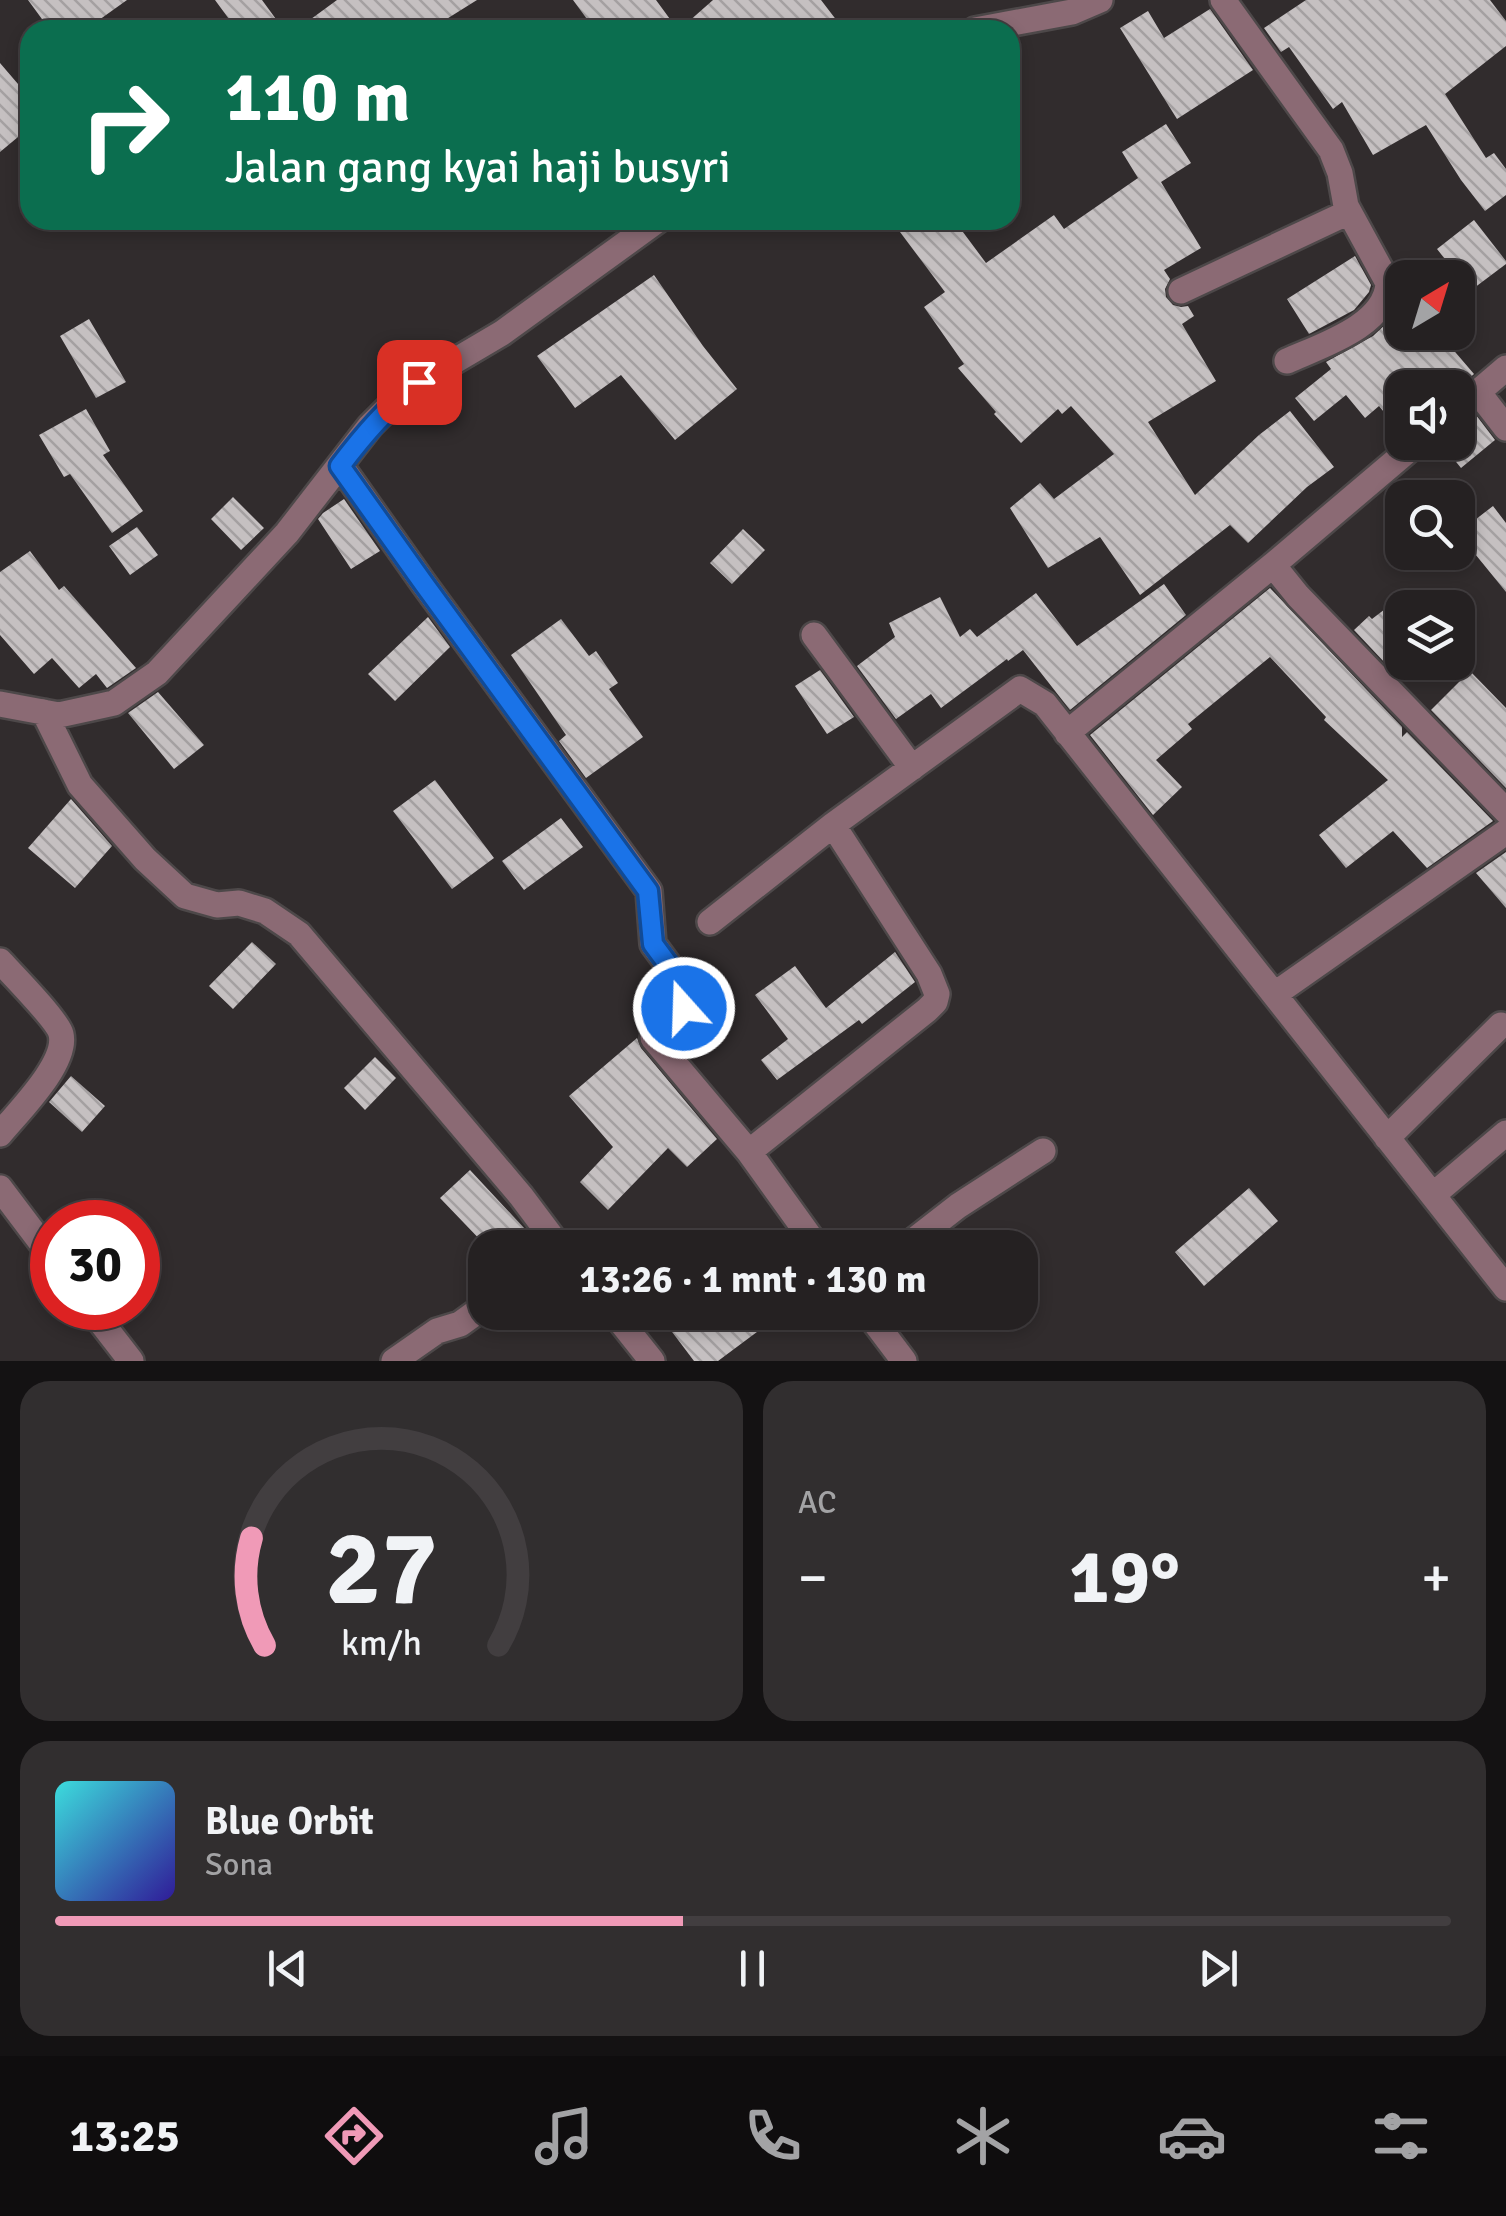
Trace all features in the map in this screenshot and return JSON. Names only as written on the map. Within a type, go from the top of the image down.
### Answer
[{"type":"street","points":[[1020,22],[1072,12],[1100,0]]},
{"type":"street","points":[[1223,0],[1331,150],[1349,212],[1388,283],[1383,304],[1370,319],[1287,361]]},
{"type":"street","points":[[1181,292],[1349,212]]},
{"type":"street","points":[[0,704],[59,714],[114,703],[158,673],[287,532],[390,405],[419,382],[502,333],[644,230]]},
{"type":"street","points":[[1475,395],[1506,368]]},
{"type":"street","points":[[1478,392],[1506,428]]},
{"type":"street","points":[[1067,732],[1397,460]]},
{"type":"street","points":[[340,466],[648,891],[653,944],[681,982],[684,1008],[652,1038],[749,1152],[805,1230]]},
{"type":"street","points":[[1273,565],[1298,596],[1506,811]]},
{"type":"street","points":[[814,635],[912,768]]},
{"type":"street","points":[[710,922],[833,825],[1020,689],[1045,704],[1506,1288]]},
{"type":"street","points":[[44,712],[80,785],[145,859],[185,896],[266,911],[299,934],[546,1230]]},
{"type":"street","points":[[749,1152],[927,1010],[937,994],[929,974],[833,825]]},
{"type":"street","points":[[1275,994],[1506,832]]},
{"type":"street","points":[[0,961],[61,1030],[62,1048],[56,1064],[0,1134]]},
{"type":"street","points":[[1388,1138],[1501,1025]]},
{"type":"street","points":[[1433,1195],[1506,1133]]},
{"type":"street","points":[[927,1230],[1043,1151]]},
{"type":"street","points":[[0,1188],[30,1228]]},
{"type":"street","points":[[394,1361],[437,1331],[468,1318]]},
{"type":"street","points":[[107,1330],[131,1361]]},
{"type":"street","points":[[627,1330],[652,1361]]},
{"type":"street","points":[[881,1330],[904,1361]]},
{"type":"building","points":[[28,0],[127,0],[99,20],[43,20]]},
{"type":"building","points":[[215,0],[262,0],[277,20],[230,20]]},
{"type":"building","points":[[337,0],[477,0],[445,20],[310,20]]},
{"type":"building","points":[[573,0],[656,0],[671,20],[588,20]]},
{"type":"building","points":[[713,0],[821,0],[836,20],[690,20]]},
{"type":"building","points":[[1306,0],[1490,0],[1506,21],[1506,46],[1445,94],[1486,158],[1494,153],[1506,169],[1506,195],[1485,211],[1426,125],[1373,155],[1342,102],[1333,109],[1289,47],[1281,52],[1264,28]]},
{"type":"building","points":[[1210,9],[1253,70],[1177,119],[1120,28],[1148,11],[1164,38]]},
{"type":"building","points":[[0,63],[20,86],[20,135],[0,152]]},
{"type":"building","points":[[1166,124],[1191,163],[1161,182],[1201,248],[1164,270],[1170,279],[1165,289],[1173,305],[1188,306],[1194,316],[1182,324],[1216,381],[1148,422],[1195,495],[1290,411],[1334,467],[1248,543],[1230,525],[1140,595],[1100,537],[1048,568],[1010,508],[1040,483],[1054,499],[1114,454],[1071,406],[1062,414],[1058,409],[1021,443],[958,368],[964,364],[924,307],[945,292],[898,230],[961,230],[986,263],[1054,215],[1064,229],[1138,178],[1122,152]]},
{"type":"building","points":[[1474,220],[1506,264],[1475,287],[1475,260],[1446,260],[1437,249]]},
{"type":"building","points":[[1355,256],[1371,285],[1369,292],[1354,310],[1309,334],[1287,299]]},
{"type":"building","points":[[654,275],[737,389],[675,440],[621,375],[575,408],[537,356]]},
{"type":"building","points":[[89,319],[126,382],[96,398],[60,336]]},
{"type":"building","points":[[1385,325],[1385,350],[1453,350],[1471,370],[1385,370],[1385,413],[1379,406],[1365,418],[1346,395],[1314,421],[1295,398],[1331,369],[1326,362],[1373,336]]},
{"type":"building","points":[[86,409],[110,451],[103,455],[143,511],[112,533],[70,474],[64,477],[39,435]]},
{"type":"building","points":[[1475,416],[1495,440],[1475,456]]},
{"type":"building","points":[[1455,460],[1471,460],[1461,468]]},
{"type":"building","points":[[233,497],[264,528],[241,550],[211,519]]},
{"type":"building","points":[[344,499],[380,551],[351,569],[318,519]]},
{"type":"building","points":[[1493,506],[1506,523],[1506,592],[1475,554],[1475,520]]},
{"type":"building","points":[[137,527],[158,555],[130,575],[109,546]]},
{"type":"building","points":[[743,529],[765,550],[732,584],[710,563]]},
{"type":"building","points":[[30,551],[59,590],[64,586],[136,668],[107,688],[96,674],[79,688],[52,658],[34,674],[0,635],[0,572]]},
{"type":"building","points":[[1164,584],[1186,615],[1070,710],[1023,650],[941,708],[931,694],[896,719],[857,666],[895,637],[889,623],[940,597],[960,637],[970,629],[977,637],[1036,593],[1077,646]]},
{"type":"building","points":[[1270,588],[1402,727],[1402,737],[1407,732],[1493,821],[1427,868],[1393,831],[1346,868],[1319,835],[1388,780],[1324,720],[1326,717],[1270,657],[1188,724],[1192,729],[1156,760],[1182,787],[1153,815],[1090,735]]},
{"type":"building","points":[[1385,609],[1385,663],[1354,630],[1369,616],[1372,619]]},
{"type":"building","points":[[428,617],[450,647],[395,701],[368,674]]},
{"type":"building","points":[[561,619],[589,656],[596,651],[618,683],[609,689],[643,737],[586,778],[559,741],[566,735],[511,655]]},
{"type":"building","points":[[820,670],[854,717],[827,734],[795,686]]},
{"type":"building","points":[[1475,676],[1506,708],[1506,788],[1431,710],[1461,680],[1475,680]]},
{"type":"building","points":[[158,692],[204,745],[174,769],[128,713]]},
{"type":"building","points":[[435,780],[494,858],[452,889],[393,811]]},
{"type":"building","points":[[71,799],[112,846],[75,888],[28,848]]},
{"type":"building","points":[[561,818],[583,847],[524,890],[502,861]]},
{"type":"building","points":[[1506,852],[1506,908],[1476,873]]},
{"type":"building","points":[[252,942],[276,964],[233,1009],[209,986]]},
{"type":"building","points":[[895,952],[915,982],[862,1024],[859,1020],[777,1080],[761,1060],[788,1039],[755,995],[795,966],[826,1008]]},
{"type":"building","points":[[637,1038],[641,1048],[717,1139],[687,1167],[668,1148],[608,1210],[580,1182],[613,1147],[569,1096]]},
{"type":"building","points":[[375,1057],[396,1078],[365,1110],[344,1088]]},
{"type":"building","points":[[71,1076],[105,1106],[82,1132],[49,1102]]},
{"type":"building","points":[[470,1170],[526,1230],[471,1230],[440,1198]]},
{"type":"building","points":[[1249,1188],[1278,1221],[1204,1286],[1175,1252]]},
{"type":"building","points":[[671,1330],[760,1330],[718,1361],[694,1361]]},
{"type":"route","points":[[419,382],[370,426],[340,466],[648,891],[653,944],[681,982],[684,1008]]}]
